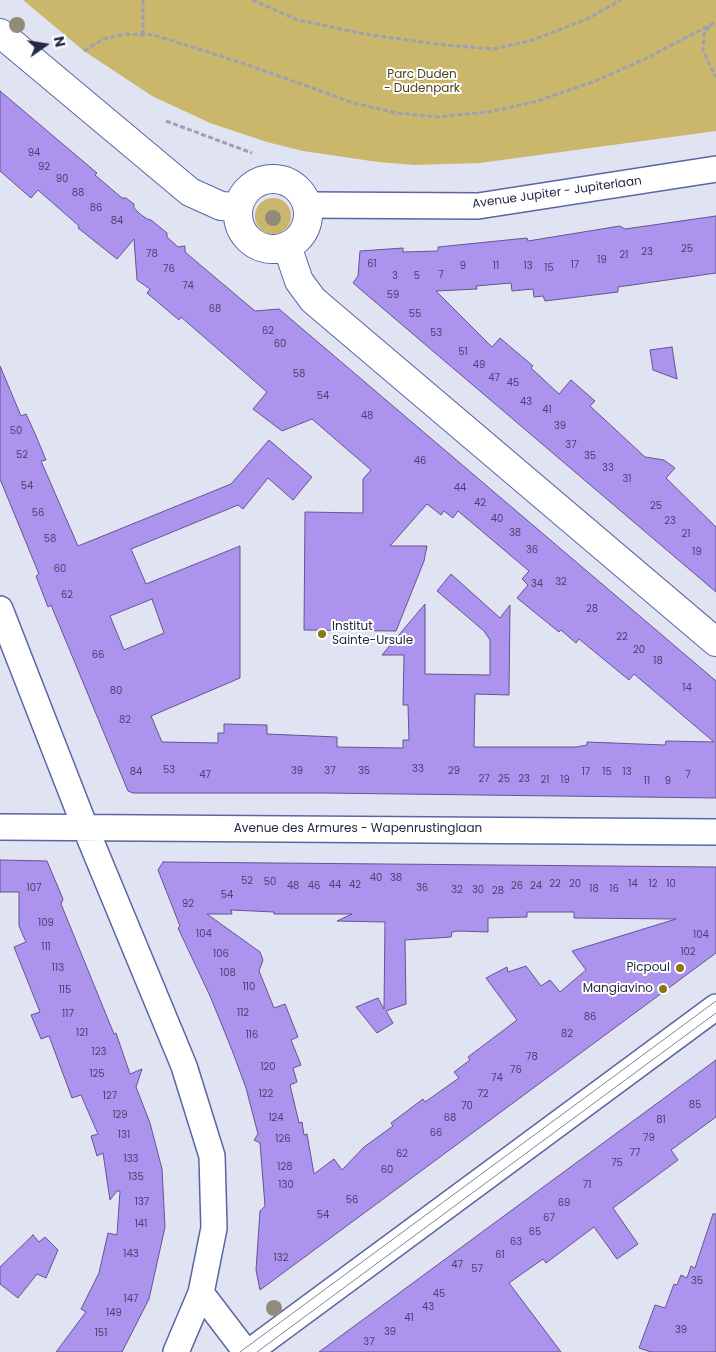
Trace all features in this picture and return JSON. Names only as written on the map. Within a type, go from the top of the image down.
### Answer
[{"type":"street","points":[[0,33],[190,192],[221,206],[238,207]]},
{"type":"street","name":"Avenue Jupiter - Jupiterlaan","points":[[307,206],[478,206],[716,169]]},
{"type":"street","points":[[272,178],[288,181],[300,191],[307,206],[306,225],[295,241],[287,246],[265,248],[255,244],[240,228],[238,207],[244,192],[257,182],[272,178]]},
{"type":"street","points":[[287,246],[299,281],[313,300],[716,642]]},
{"type":"street","points":[[0,609],[85,828],[184,1066],[212,1156],[214,1228],[201,1293],[176,1352]]},
{"type":"street","name":"Avenue des Armures - Wapenrustinglaan","points":[[0,827],[716,832]]},
{"type":"street","points":[[201,1293],[248,1352],[716,1007]]},
{"type":"path","points":[[143,0],[143,35]]},
{"type":"path","points":[[252,0],[298,20],[365,34],[444,45],[493,49],[530,41],[587,19],[621,0]]},
{"type":"path","points":[[84,52],[103,39],[126,34],[154,36],[191,46],[351,102],[396,113],[438,117],[488,112],[534,102],[593,82],[645,59],[716,22]]},
{"type":"path","points":[[709,26],[704,34],[703,51],[716,77]]},
{"type":"path","points":[[166,120],[252,153]]},
{"type":"green space","name":"Parc Duden - Dudenpark","points":[[23,0],[716,0],[716,131],[480,163],[414,165],[378,162],[303,151],[267,142],[210,123],[152,96],[84,51]]},
{"type":"green space","points":[[273,198],[280,199],[286,203],[290,209],[290,223],[286,229],[280,233],[273,234],[266,233],[260,229],[256,223],[255,216],[256,209],[260,203],[266,199]]},
{"type":"building","points":[[0,91],[97,173],[95,175],[122,198],[126,198],[134,204],[134,208],[140,214],[167,233],[167,237],[178,247],[185,246],[185,252],[255,311],[279,309],[716,681],[716,798],[323,793],[133,793],[128,791],[51,605],[48,607],[36,576],[39,574],[0,479],[0,366],[21,416],[26,414],[36,436],[46,460],[41,461],[78,546],[231,484],[269,440],[312,477],[293,500],[268,478],[243,509],[238,505],[131,549],[146,584],[240,546],[240,678],[151,716],[162,742],[218,743],[218,733],[224,733],[224,724],[267,725],[267,734],[337,737],[337,747],[403,748],[403,740],[409,740],[408,705],[403,705],[404,655],[382,655],[425,604],[425,674],[490,675],[490,640],[484,631],[437,591],[451,574],[500,618],[510,605],[509,695],[475,694],[474,747],[576,747],[587,745],[587,742],[665,745],[666,741],[714,742],[634,674],[629,680],[579,639],[576,643],[561,630],[559,632],[517,598],[528,585],[522,579],[529,571],[458,511],[453,518],[444,511],[441,515],[427,504],[390,546],[427,546],[424,561],[396,631],[304,630],[305,512],[363,513],[363,479],[371,470],[312,419],[282,431],[253,409],[267,392],[181,317],[179,320],[147,293],[150,289],[137,280],[134,239],[117,259],[78,228],[79,226],[38,190],[31,198],[0,171]],"holes":[[[152,599],[164,633],[124,650],[110,616]]]},
{"type":"building","points":[[716,216],[716,273],[618,287],[618,292],[545,301],[543,296],[534,297],[533,289],[512,291],[511,283],[476,286],[477,289],[436,291],[492,347],[500,338],[533,366],[531,368],[559,394],[571,380],[595,401],[590,406],[645,457],[664,460],[675,468],[666,478],[716,527],[716,592],[353,283],[358,276],[360,251],[403,248],[403,252],[438,251],[438,247],[527,238],[528,241],[620,226],[625,229]]},
{"type":"building","points":[[672,347],[677,379],[653,370],[650,350]]},
{"type":"building","points":[[0,860],[47,861],[63,899],[61,904],[114,1034],[116,1033],[130,1074],[142,1069],[136,1087],[150,1123],[162,1169],[165,1227],[149,1299],[122,1352],[56,1352],[86,1312],[81,1309],[99,1273],[108,1233],[117,1235],[120,1191],[117,1191],[110,1200],[103,1153],[97,1156],[91,1136],[98,1134],[81,1095],[72,1098],[49,1036],[41,1039],[31,1015],[40,1012],[14,947],[26,942],[19,926],[19,892],[0,892]]},
{"type":"building","points":[[163,862],[716,867],[716,953],[260,1290],[256,1270],[260,1211],[265,1206],[260,1143],[254,1140],[258,1134],[246,1088],[232,1050],[210,996],[178,928],[180,926],[158,870]],"holes":[[[231,910],[274,912],[274,914],[352,914],[337,921],[385,922],[384,1009],[378,998],[356,1007],[377,1033],[393,1023],[386,1011],[406,1004],[405,940],[451,937],[452,932],[458,931],[488,932],[488,918],[527,917],[527,912],[574,912],[574,918],[676,919],[572,951],[586,970],[560,992],[550,980],[541,986],[526,966],[508,972],[507,967],[486,978],[517,1020],[468,1057],[470,1060],[454,1072],[459,1078],[425,1102],[423,1099],[391,1123],[393,1126],[364,1147],[342,1170],[334,1159],[314,1174],[307,1134],[304,1135],[302,1122],[299,1123],[290,1085],[297,1082],[293,1068],[301,1065],[291,1040],[298,1037],[285,1004],[274,1008],[259,971],[263,960],[260,952],[207,914],[232,914]]]},
{"type":"building","points":[[716,1060],[716,1117],[671,1150],[678,1160],[613,1208],[638,1244],[617,1259],[594,1227],[546,1263],[543,1259],[509,1283],[561,1352],[319,1352]]},
{"type":"building","points":[[713,1214],[716,1214],[716,1352],[651,1352],[639,1348],[655,1305],[665,1308],[674,1284],[677,1285],[681,1275],[687,1278],[691,1266],[695,1268]]},
{"type":"building","points":[[33,1235],[39,1242],[45,1237],[58,1250],[46,1278],[37,1274],[18,1298],[0,1284],[0,1267]]},
{"type":"tram line","points":[[240,1352],[716,1001]]},
{"type":"tram line","points":[[257,1352],[716,1013]]},
{"type":"place","name":"Institut Sainte-Ursule","points":[[322,634]]},
{"type":"place","name":"Picpoul","points":[[680,968]]},
{"type":"place","name":"Mangiavino","points":[[663,989]]}]
